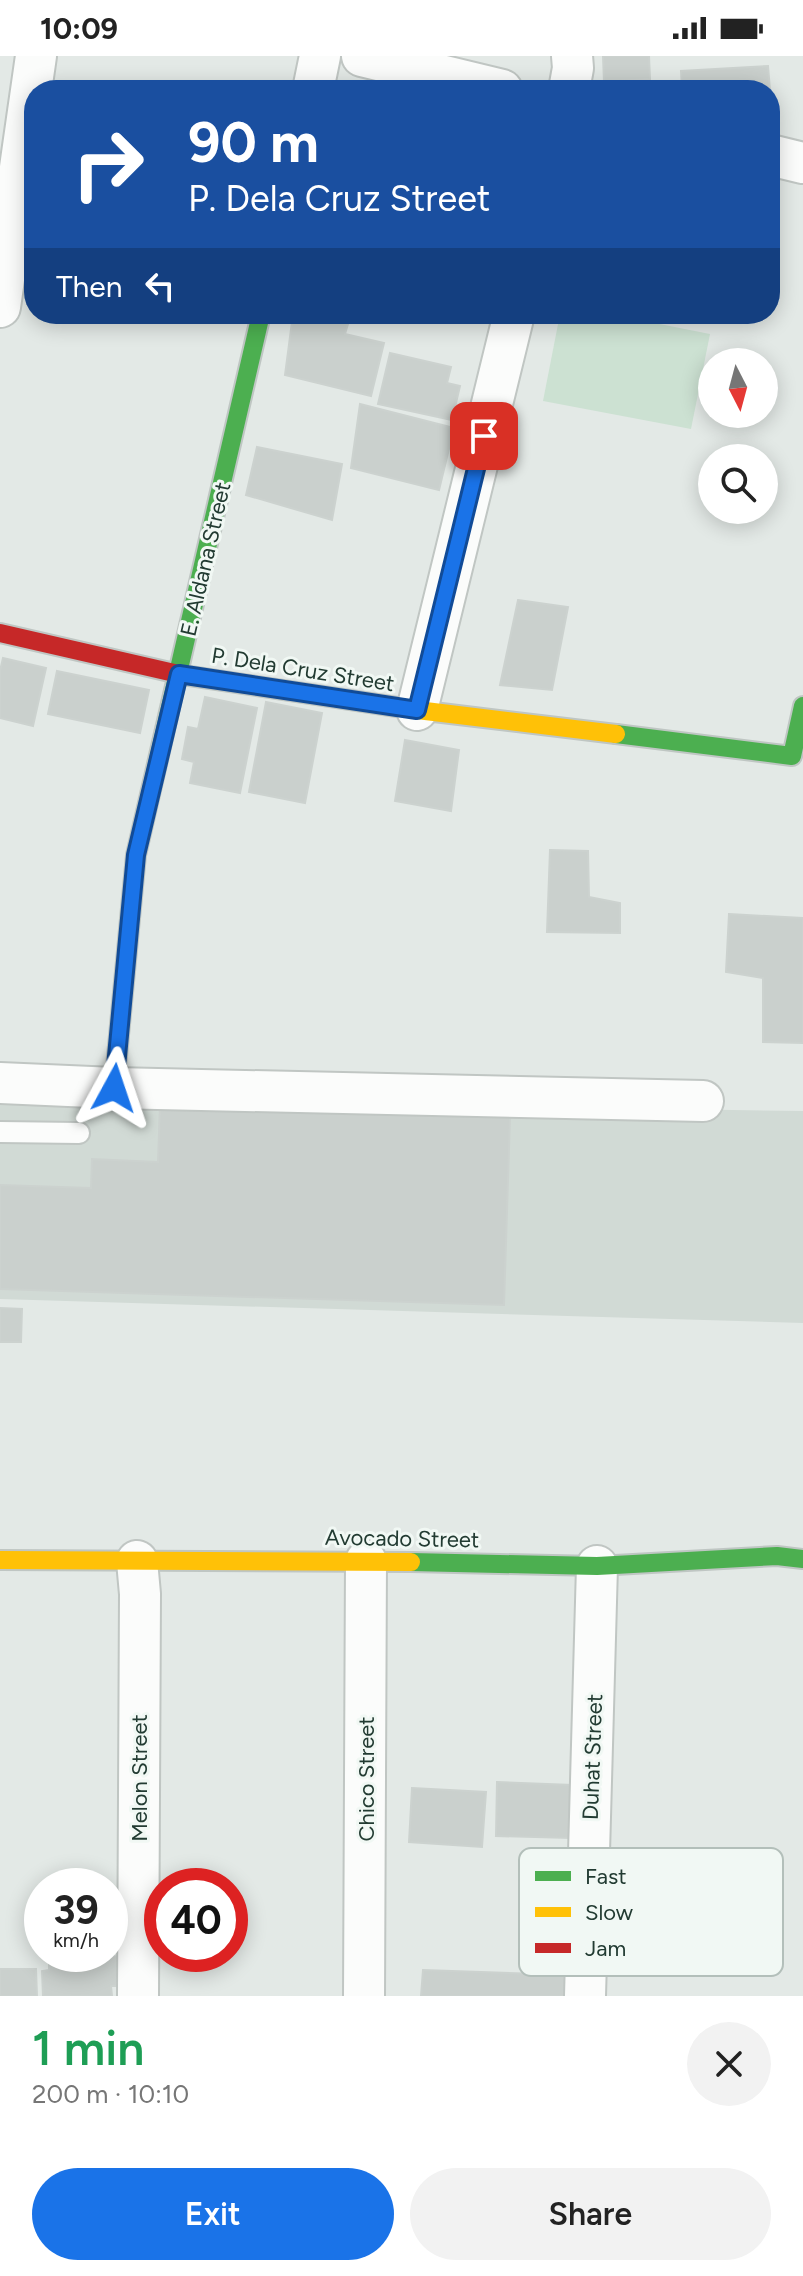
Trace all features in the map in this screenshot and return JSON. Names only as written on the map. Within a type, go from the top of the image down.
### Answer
[{"type":"street","points":[[33,80],[36,56]]},
{"type":"street","points":[[315,80],[320,56]]},
{"type":"street","points":[[362,56],[461,80]]},
{"type":"street","points":[[571,80],[572,56]]},
{"type":"street","points":[[0,307],[24,140]]},
{"type":"street","points":[[780,157],[803,163]]},
{"type":"street","name":"E. Aldana Street","points":[[114,1088],[136,855],[259,324]]},
{"type":"street","points":[[417,710],[512,324]]},
{"type":"street","name":"P. Dela Cruz Street","points":[[0,633],[179,674],[417,710],[792,756],[803,706]]},
{"type":"street","points":[[0,1083],[703,1101]]},
{"type":"street","name":"Avocado Street","points":[[0,1560],[366,1561],[597,1566],[777,1556],[803,1559]]},
{"type":"street","name":"Melon Street","points":[[137,1561],[140,1594],[138,1996]]},
{"type":"street","name":"Chico Street","points":[[364,1996],[366,1561]]},
{"type":"street","name":"Duhat Street","points":[[589,1848],[597,1566]]},
{"type":"street","name":"Duhat Street","points":[[585,1996],[586,1976]]},
{"type":"lane","points":[[0,1132],[79,1133]]},
{"type":"shaded area","points":[[0,1099],[803,1111],[803,1323],[0,1299]]},
{"type":"green space","points":[[558,324],[660,324],[710,334],[707,348],[698,348],[698,394],[691,429],[543,401]]},
{"type":"building","points":[[603,56],[649,56],[650,79],[604,80]]},
{"type":"building","points":[[768,66],[769,80],[681,80],[681,71]]},
{"type":"building","points":[[292,324],[348,324],[345,334],[384,343],[371,396],[285,375]]},
{"type":"building","points":[[390,353],[451,367],[447,383],[460,386],[452,420],[378,404]]},
{"type":"building","points":[[360,404],[454,428],[439,490],[351,468]]},
{"type":"building","points":[[257,447],[342,464],[332,520],[246,495]]},
{"type":"building","points":[[518,600],[568,607],[552,690],[500,685]]},
{"type":"building","points":[[3,658],[46,668],[33,726],[0,718]]},
{"type":"building","points":[[57,671],[149,690],[140,733],[48,714]]},
{"type":"building","points":[[205,697],[257,708],[240,793],[190,783],[194,762],[182,759],[188,727],[198,729]]},
{"type":"building","points":[[266,702],[322,713],[305,803],[249,792]]},
{"type":"building","points":[[405,740],[459,750],[451,811],[395,801]]},
{"type":"building","points":[[550,850],[588,851],[589,897],[620,903],[620,933],[547,932]]},
{"type":"building","points":[[729,914],[803,918],[803,1043],[763,1042],[763,978],[726,972]]},
{"type":"building","points":[[160,1106],[510,1117],[504,1305],[0,1289],[0,1185],[91,1188],[92,1159],[158,1162]]},
{"type":"building","points":[[0,1308],[22,1309],[21,1342],[0,1342]]},
{"type":"building","points":[[497,1782],[572,1785],[570,1838],[496,1836]]},
{"type":"building","points":[[412,1788],[486,1792],[482,1847],[409,1842]]},
{"type":"building","points":[[0,1969],[36,1972],[37,1996],[0,1996]]},
{"type":"building","points":[[423,1970],[567,1976],[567,1996],[421,1996]]},
{"type":"building","points":[[42,1972],[122,1972],[122,1986],[111,1986],[112,1996],[43,1996]]},
{"type":"traffic: fast","points":[[114,1088],[136,855],[259,324]]},
{"type":"traffic: fast","points":[[616,734],[792,756],[803,706]]},
{"type":"traffic: fast","points":[[411,1562],[597,1566],[777,1556],[803,1559]]},
{"type":"traffic: slow","points":[[183,675],[417,710],[616,734]]},
{"type":"traffic: slow","points":[[0,1560],[411,1562]]},
{"type":"traffic: jam","points":[[0,633],[183,675]]},
{"type":"route","points":[[114,1088],[136,855],[179,674],[417,710],[484,436]]}]
